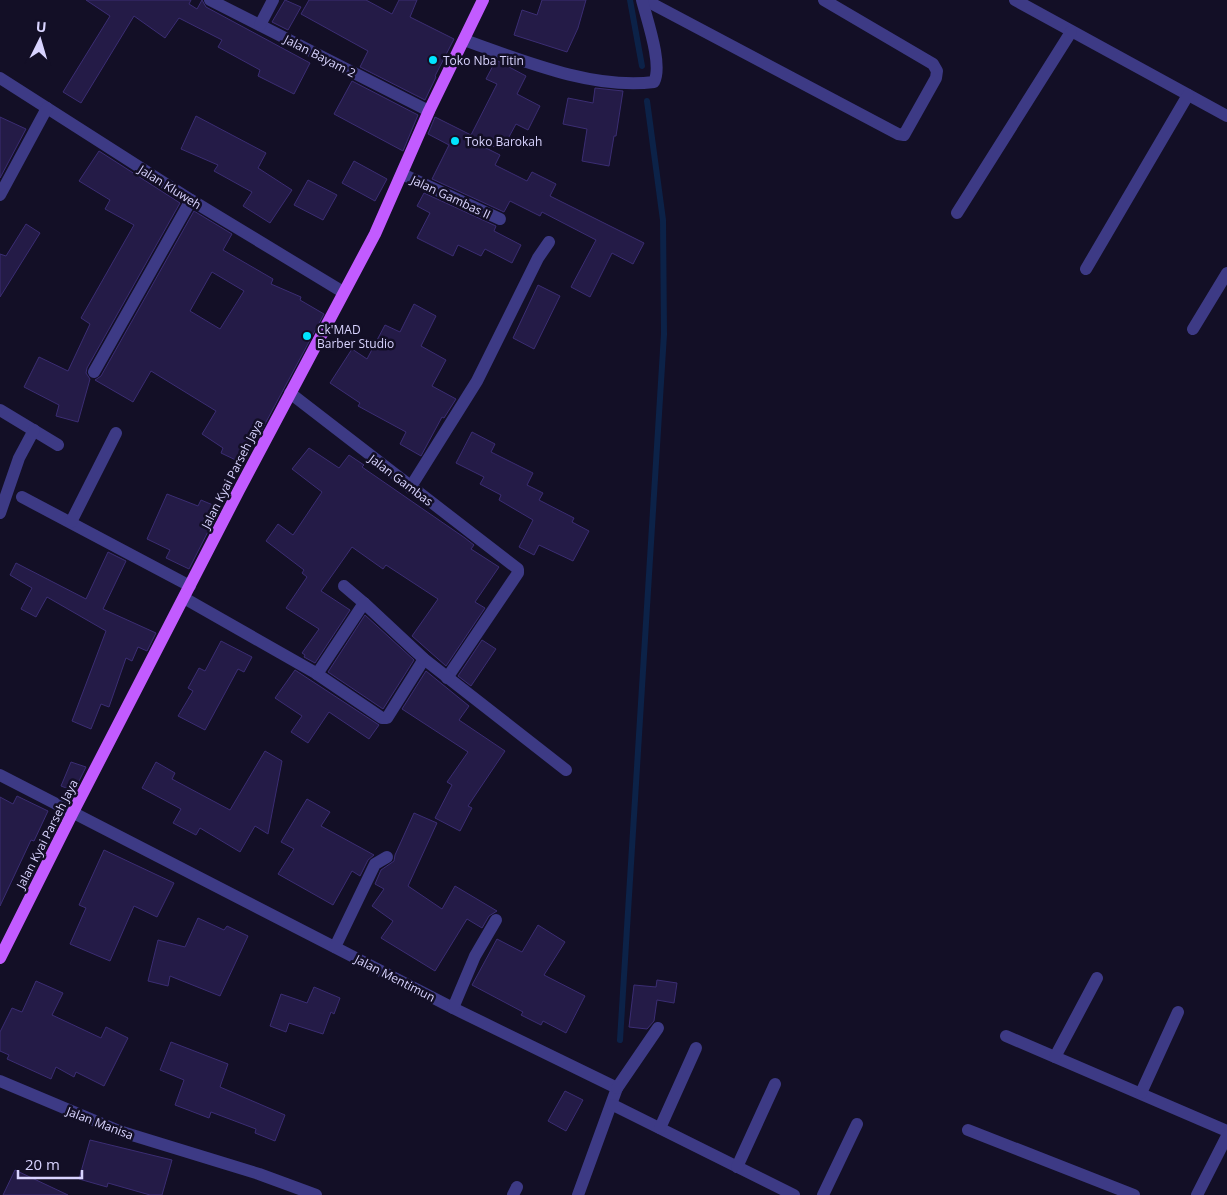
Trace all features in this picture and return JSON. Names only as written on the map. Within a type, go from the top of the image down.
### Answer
[{"type":"main road","name":"Jalan Kyai Parseh Jaya","points":[[0,958],[190,586],[375,234],[429,111],[483,0]]},
{"type":"street","name":"Jalan Bayam 2","points":[[210,0],[429,111]]},
{"type":"street","points":[[260,26],[273,0]]},
{"type":"street","points":[[464,40],[577,76],[634,85],[654,82],[658,76],[656,59],[644,0]]},
{"type":"street","points":[[644,0],[898,134],[904,135],[936,78],[933,64],[824,0]]},
{"type":"street","points":[[1015,0],[1227,116]]},
{"type":"street","points":[[957,213],[1071,32]]},
{"type":"street","name":"Jalan Kluweh","points":[[0,78],[191,200],[343,292]]},
{"type":"street","points":[[1086,269],[1188,95]]},
{"type":"street","points":[[0,195],[47,108]]},
{"type":"street","name":"Jalan Gambas II","points":[[402,174],[500,219]]},
{"type":"street","points":[[94,372],[191,200]]},
{"type":"street","points":[[410,488],[477,381],[538,258],[549,242]]},
{"type":"street","points":[[1193,329],[1227,273]]},
{"type":"street","name":"Jalan Gambas","points":[[290,393],[410,488],[514,565],[518,573],[448,678]]},
{"type":"street","points":[[0,410],[58,445]]},
{"type":"street","points":[[0,514],[19,458],[34,430]]},
{"type":"street","points":[[71,522],[116,433]]},
{"type":"street","points":[[22,497],[190,586]]},
{"type":"street","points":[[344,586],[424,659],[525,736],[566,770]]},
{"type":"street","points":[[184,598],[316,674],[384,719],[424,659]]},
{"type":"street","points":[[316,674],[364,603]]},
{"type":"street","name":"Jalan Mentimun","points":[[0,774],[453,1008],[618,1088]]},
{"type":"street","points":[[335,946],[375,864],[387,857]]},
{"type":"street","points":[[453,1008],[475,956],[496,920]]},
{"type":"street","points":[[1054,1057],[1097,978]]},
{"type":"street","points":[[1141,1093],[1178,1012]]},
{"type":"street","points":[[578,1195],[618,1088],[658,1028]]},
{"type":"street","points":[[1006,1036],[1227,1131]]},
{"type":"street","points":[[660,1128],[696,1048]]},
{"type":"street","name":"Jalan Manisa","points":[[0,1081],[101,1124],[258,1174],[316,1195]]},
{"type":"street","points":[[736,1166],[775,1084]]},
{"type":"street","points":[[613,1105],[794,1195]]},
{"type":"street","points":[[823,1195],[857,1124]]},
{"type":"street","points":[[968,1130],[1134,1195]]},
{"type":"street","points":[[1197,1195],[1227,1136]]},
{"type":"building","points":[[86,0],[191,0],[189,4],[197,9],[202,0],[206,7],[310,63],[294,94],[258,76],[260,70],[218,47],[222,40],[179,18],[165,38],[134,16],[81,103],[63,92],[110,16]]},
{"type":"building","points":[[285,0],[301,7],[288,30],[272,22]]},
{"type":"building","points":[[309,0],[366,0],[392,14],[399,0],[417,0],[410,17],[454,39],[425,100],[360,67],[368,51],[301,14]]},
{"type":"building","points":[[542,0],[586,0],[578,28],[567,52],[514,35],[522,10],[537,15]]},
{"type":"building","points":[[496,60],[526,76],[517,94],[540,106],[528,130],[516,124],[503,148],[478,144],[500,155],[495,165],[527,181],[532,172],[556,184],[550,196],[644,243],[633,264],[612,253],[590,297],[571,287],[596,240],[542,212],[540,216],[510,201],[504,212],[432,179],[449,145],[428,134],[435,117],[471,135],[497,84],[486,79]]},
{"type":"building","points":[[352,81],[418,115],[403,151],[334,114]]},
{"type":"building","points":[[595,88],[623,91],[609,166],[582,161],[587,129],[563,124],[568,98],[593,103]]},
{"type":"building","points":[[196,116],[266,153],[258,168],[292,190],[270,223],[243,206],[252,192],[214,171],[218,165],[181,149]]},
{"type":"building","points":[[0,117],[26,129],[0,178]]},
{"type":"building","points":[[99,151],[180,203],[87,368],[86,373],[90,379],[78,422],[56,416],[59,405],[24,387],[39,357],[68,371],[90,324],[81,318],[134,225],[105,209],[110,200],[79,181]]},
{"type":"building","points":[[354,161],[387,179],[375,201],[342,183]]},
{"type":"building","points":[[308,180],[337,195],[323,220],[294,205]]},
{"type":"building","points":[[424,193],[496,226],[494,231],[521,245],[512,263],[485,249],[481,256],[458,245],[453,256],[417,238],[430,213],[417,206]]},
{"type":"building","points":[[194,211],[232,234],[223,250],[273,279],[271,284],[301,297],[300,300],[324,314],[259,435],[254,432],[240,462],[221,453],[223,448],[202,434],[216,411],[151,371],[133,402],[95,380],[101,376]],"holes":[[[212,272],[244,291],[220,329],[190,311]]]},
{"type":"building","points":[[26,224],[40,233],[0,297],[0,254],[6,256]]},
{"type":"building","points":[[538,285],[560,296],[534,349],[513,338]]},
{"type":"building","points":[[414,304],[436,316],[421,346],[446,360],[432,386],[456,399],[444,418],[442,417],[421,456],[400,444],[406,432],[358,406],[360,403],[330,383],[352,349],[367,359],[385,325],[400,332]]},
{"type":"building","points":[[472,432],[495,444],[491,452],[533,473],[527,485],[543,493],[539,500],[574,518],[572,522],[589,531],[573,561],[539,545],[534,555],[519,547],[533,520],[499,500],[501,495],[480,484],[484,477],[456,463]]},
{"type":"building","points":[[309,448],[339,468],[349,455],[364,465],[362,467],[465,538],[474,545],[471,549],[499,567],[475,602],[485,608],[446,666],[412,636],[438,599],[386,565],[383,569],[352,547],[321,591],[350,610],[315,663],[304,657],[305,655],[302,653],[319,629],[286,608],[307,577],[302,573],[304,570],[266,541],[278,524],[293,535],[322,492],[292,469]]},
{"type":"building","points":[[167,494],[198,506],[201,500],[220,508],[189,569],[166,558],[170,550],[147,539]]},
{"type":"building","points":[[108,552],[126,561],[103,609],[156,633],[147,651],[138,647],[132,661],[126,658],[109,707],[101,704],[91,729],[72,721],[106,631],[47,597],[36,617],[21,609],[32,588],[10,575],[16,563],[86,599]]},
{"type":"building","points":[[365,615],[414,660],[383,709],[328,672]]},
{"type":"building","points":[[482,640],[496,649],[471,686],[458,676]]},
{"type":"building","points":[[221,641],[252,657],[244,672],[238,669],[205,730],[178,716],[193,691],[188,688],[199,668],[205,671]]},
{"type":"building","points":[[295,670],[379,725],[369,739],[329,712],[308,743],[291,732],[302,716],[275,698]]},
{"type":"building","points":[[426,671],[469,706],[459,720],[505,751],[468,806],[472,808],[460,831],[435,818],[452,785],[447,782],[468,752],[402,709]]},
{"type":"building","points":[[265,751],[282,761],[268,834],[255,826],[240,852],[200,828],[196,835],[173,823],[181,809],[142,788],[156,762],[175,773],[172,779],[230,810]]},
{"type":"building","points":[[71,762],[86,767],[74,791],[61,786]]},
{"type":"building","points":[[17,796],[48,811],[34,841],[31,840],[0,906],[0,797],[13,804]]},
{"type":"building","points":[[307,799],[330,812],[321,826],[374,855],[368,860],[360,876],[352,871],[333,905],[278,874],[294,849],[281,842]]},
{"type":"building","points":[[414,813],[437,823],[408,886],[442,909],[455,886],[497,911],[489,916],[482,928],[467,919],[435,971],[381,938],[393,921],[372,906],[384,889],[375,884],[381,870],[394,861]]},
{"type":"building","points":[[104,850],[174,883],[157,917],[134,906],[110,961],[70,944],[86,908],[79,905]]},
{"type":"building","points":[[198,918],[224,930],[227,926],[248,936],[220,996],[170,976],[168,986],[148,981],[158,940],[185,947]]},
{"type":"building","points":[[538,925],[565,942],[544,975],[585,996],[566,1033],[543,1021],[541,1025],[521,1015],[523,1012],[472,985],[497,939],[522,952]]},
{"type":"building","points":[[657,980],[677,983],[674,1003],[657,1000],[654,1021],[647,1029],[629,1027],[634,985],[656,987]]},
{"type":"building","points":[[36,981],[63,993],[52,1015],[101,1038],[106,1027],[128,1038],[104,1086],[76,1072],[74,1077],[56,1067],[51,1079],[7,1059],[9,1055],[0,1051],[0,1032],[12,1008],[22,1012]]},
{"type":"building","points":[[314,987],[340,998],[334,1014],[331,1012],[323,1034],[289,1023],[286,1032],[270,1026],[281,994],[307,1003]]},
{"type":"building","points":[[171,1042],[228,1064],[220,1087],[285,1115],[275,1141],[255,1133],[256,1129],[211,1112],[209,1118],[175,1105],[184,1080],[160,1070]]},
{"type":"building","points":[[565,1091],[583,1100],[566,1131],[548,1121]]},
{"type":"building","points":[[90,1140],[172,1160],[162,1195],[150,1195],[108,1183],[107,1187],[79,1179]]},
{"type":"building","points":[[15,1170],[68,1195],[3,1195]]},
{"type":"waterway","points":[[630,0],[642,66]]},
{"type":"waterway","points":[[620,1040],[664,334],[663,220],[647,101]]},
{"type":"place","name":"Toko Nba Titin","points":[[433,60]]},
{"type":"place","name":"Toko Barokah","points":[[455,141]]},
{"type":"place","name":"Ck'MAD Barber Studio","points":[[307,336]]}]
